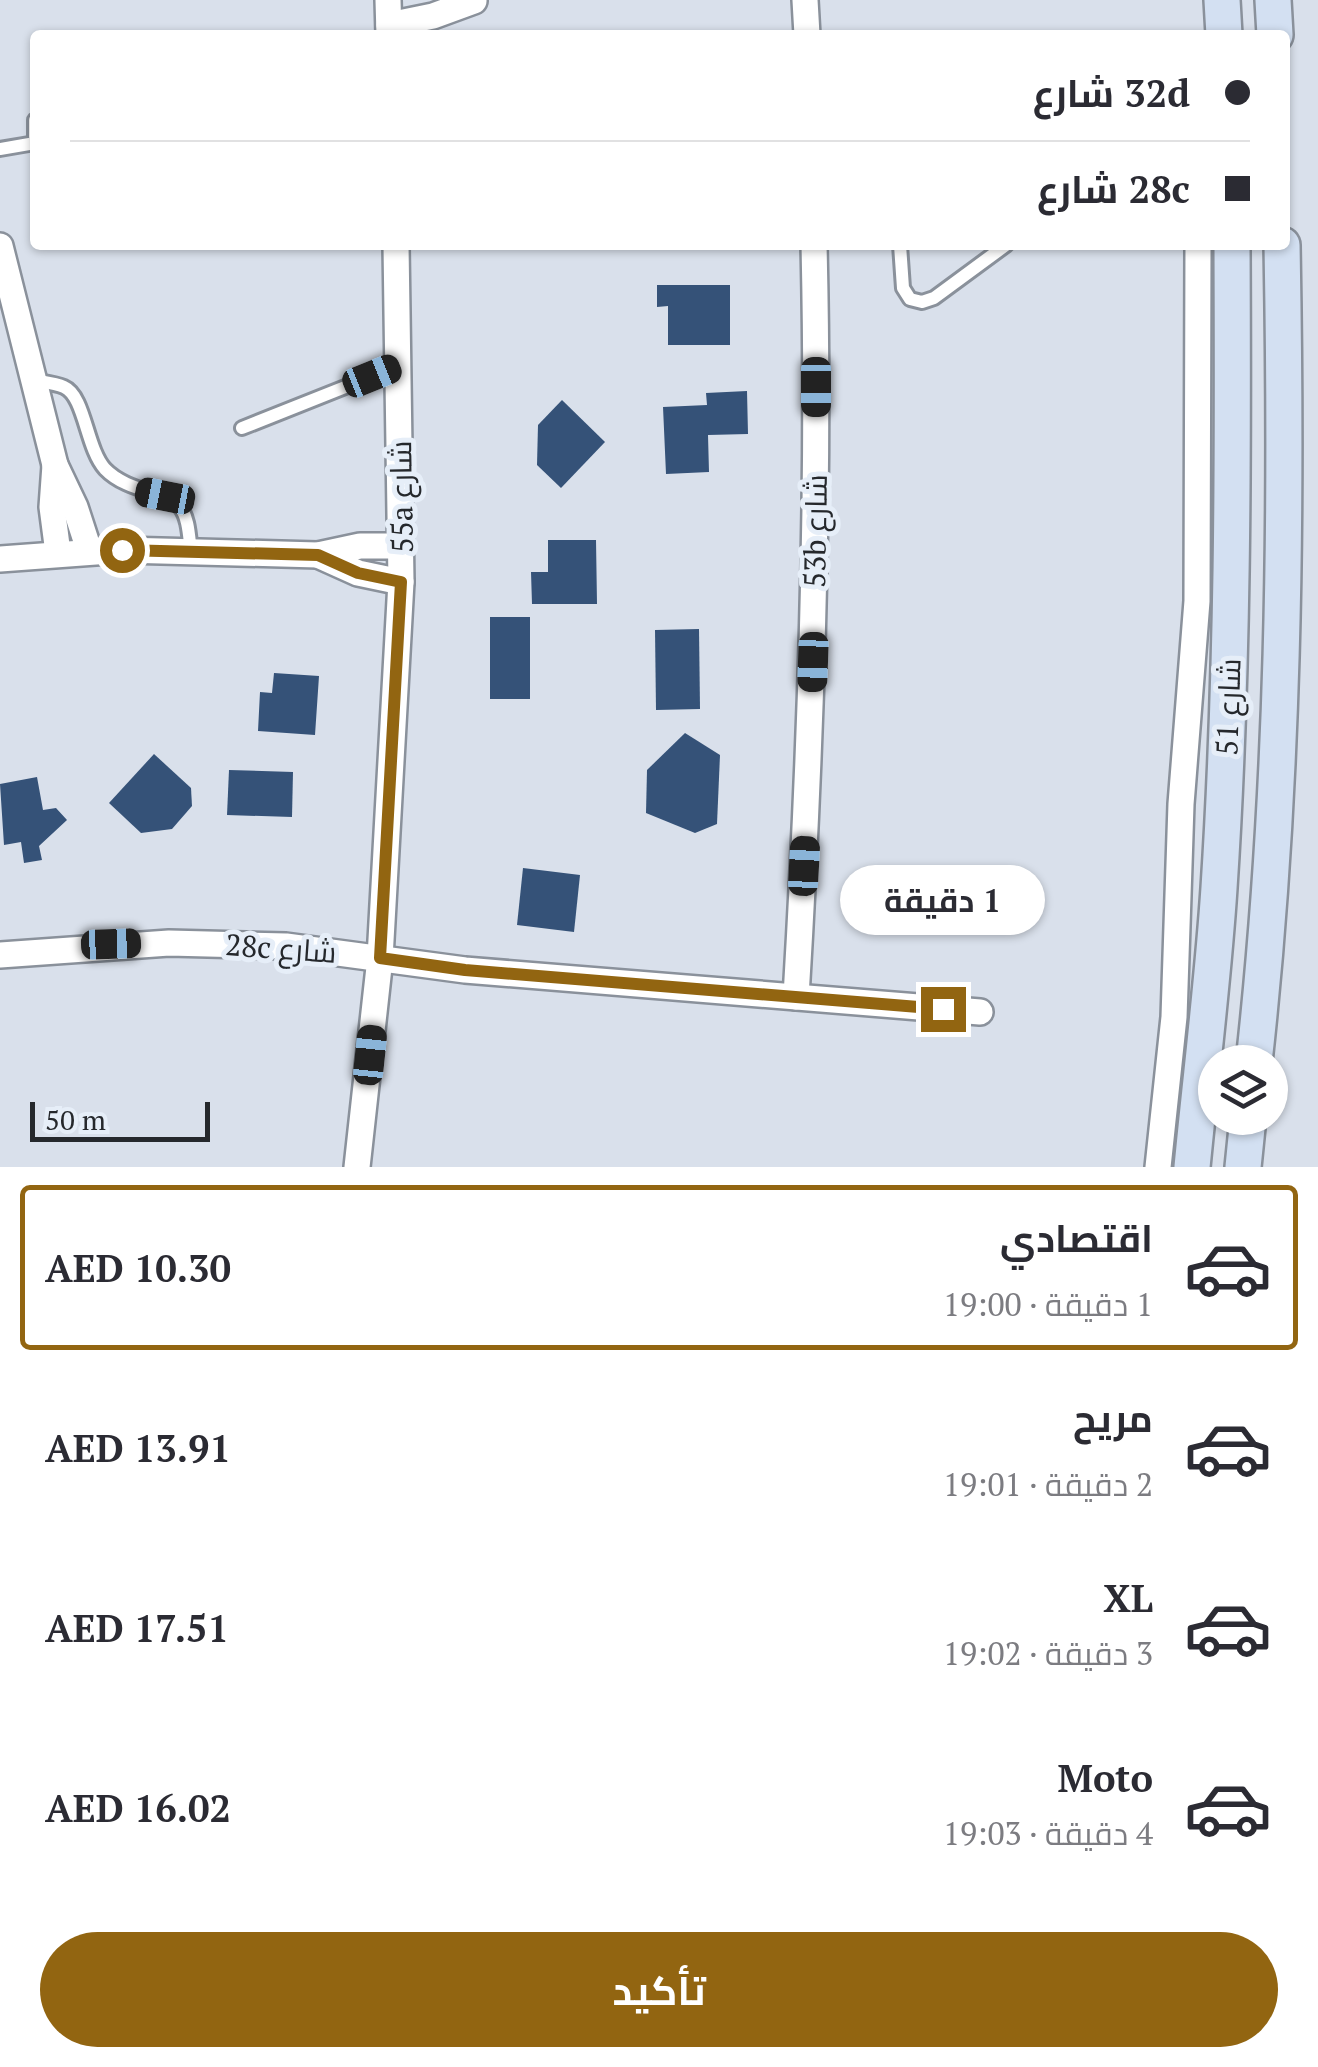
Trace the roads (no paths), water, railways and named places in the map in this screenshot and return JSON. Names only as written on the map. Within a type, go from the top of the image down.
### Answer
[{"type":"street","points":[[389,20],[432,16],[476,0]]},
{"type":"street","points":[[805,0],[807,30]]},
{"type":"street","points":[[1222,0],[1224,30]]},
{"type":"street","points":[[1273,0],[1276,30]]},
{"type":"street","points":[[0,246],[55,465],[89,550]]},
{"type":"street","name":"55a شارع","points":[[357,1167],[380,958],[401,582],[396,250]]},
{"type":"street","name":"53b شارع","points":[[796,997],[813,643],[814,250]]},
{"type":"street","points":[[1158,1167],[1176,984],[1182,804],[1197,601],[1198,250]]},
{"type":"street","name":"شارع 51","points":[[1192,1167],[1219,891],[1228,724],[1233,571],[1232,250]]},
{"type":"street","name":"شارع 51","points":[[1255,1045],[1278,699],[1284,463],[1282,250]]},
{"type":"street","points":[[55,465],[52,508],[58,553]]},
{"type":"street","points":[[0,559],[89,550],[318,555],[360,546],[402,546]]},
{"type":"street","points":[[318,555],[358,573],[401,582]]},
{"type":"street","name":"28c شارع","points":[[0,955],[169,942],[286,946],[465,970],[980,1012]]},
{"type":"street","points":[[1243,1167],[1246,1135]]},
{"type":"lane","points":[[0,149],[30,141]]},
{"type":"lane","points":[[900,250],[903,288],[910,299],[922,302],[934,298],[999,250]]},
{"type":"lane","points":[[242,428],[399,365]]},
{"type":"lane","points":[[34,380],[73,393],[92,452],[112,476],[132,488],[165,496],[179,505],[192,552]]}]
